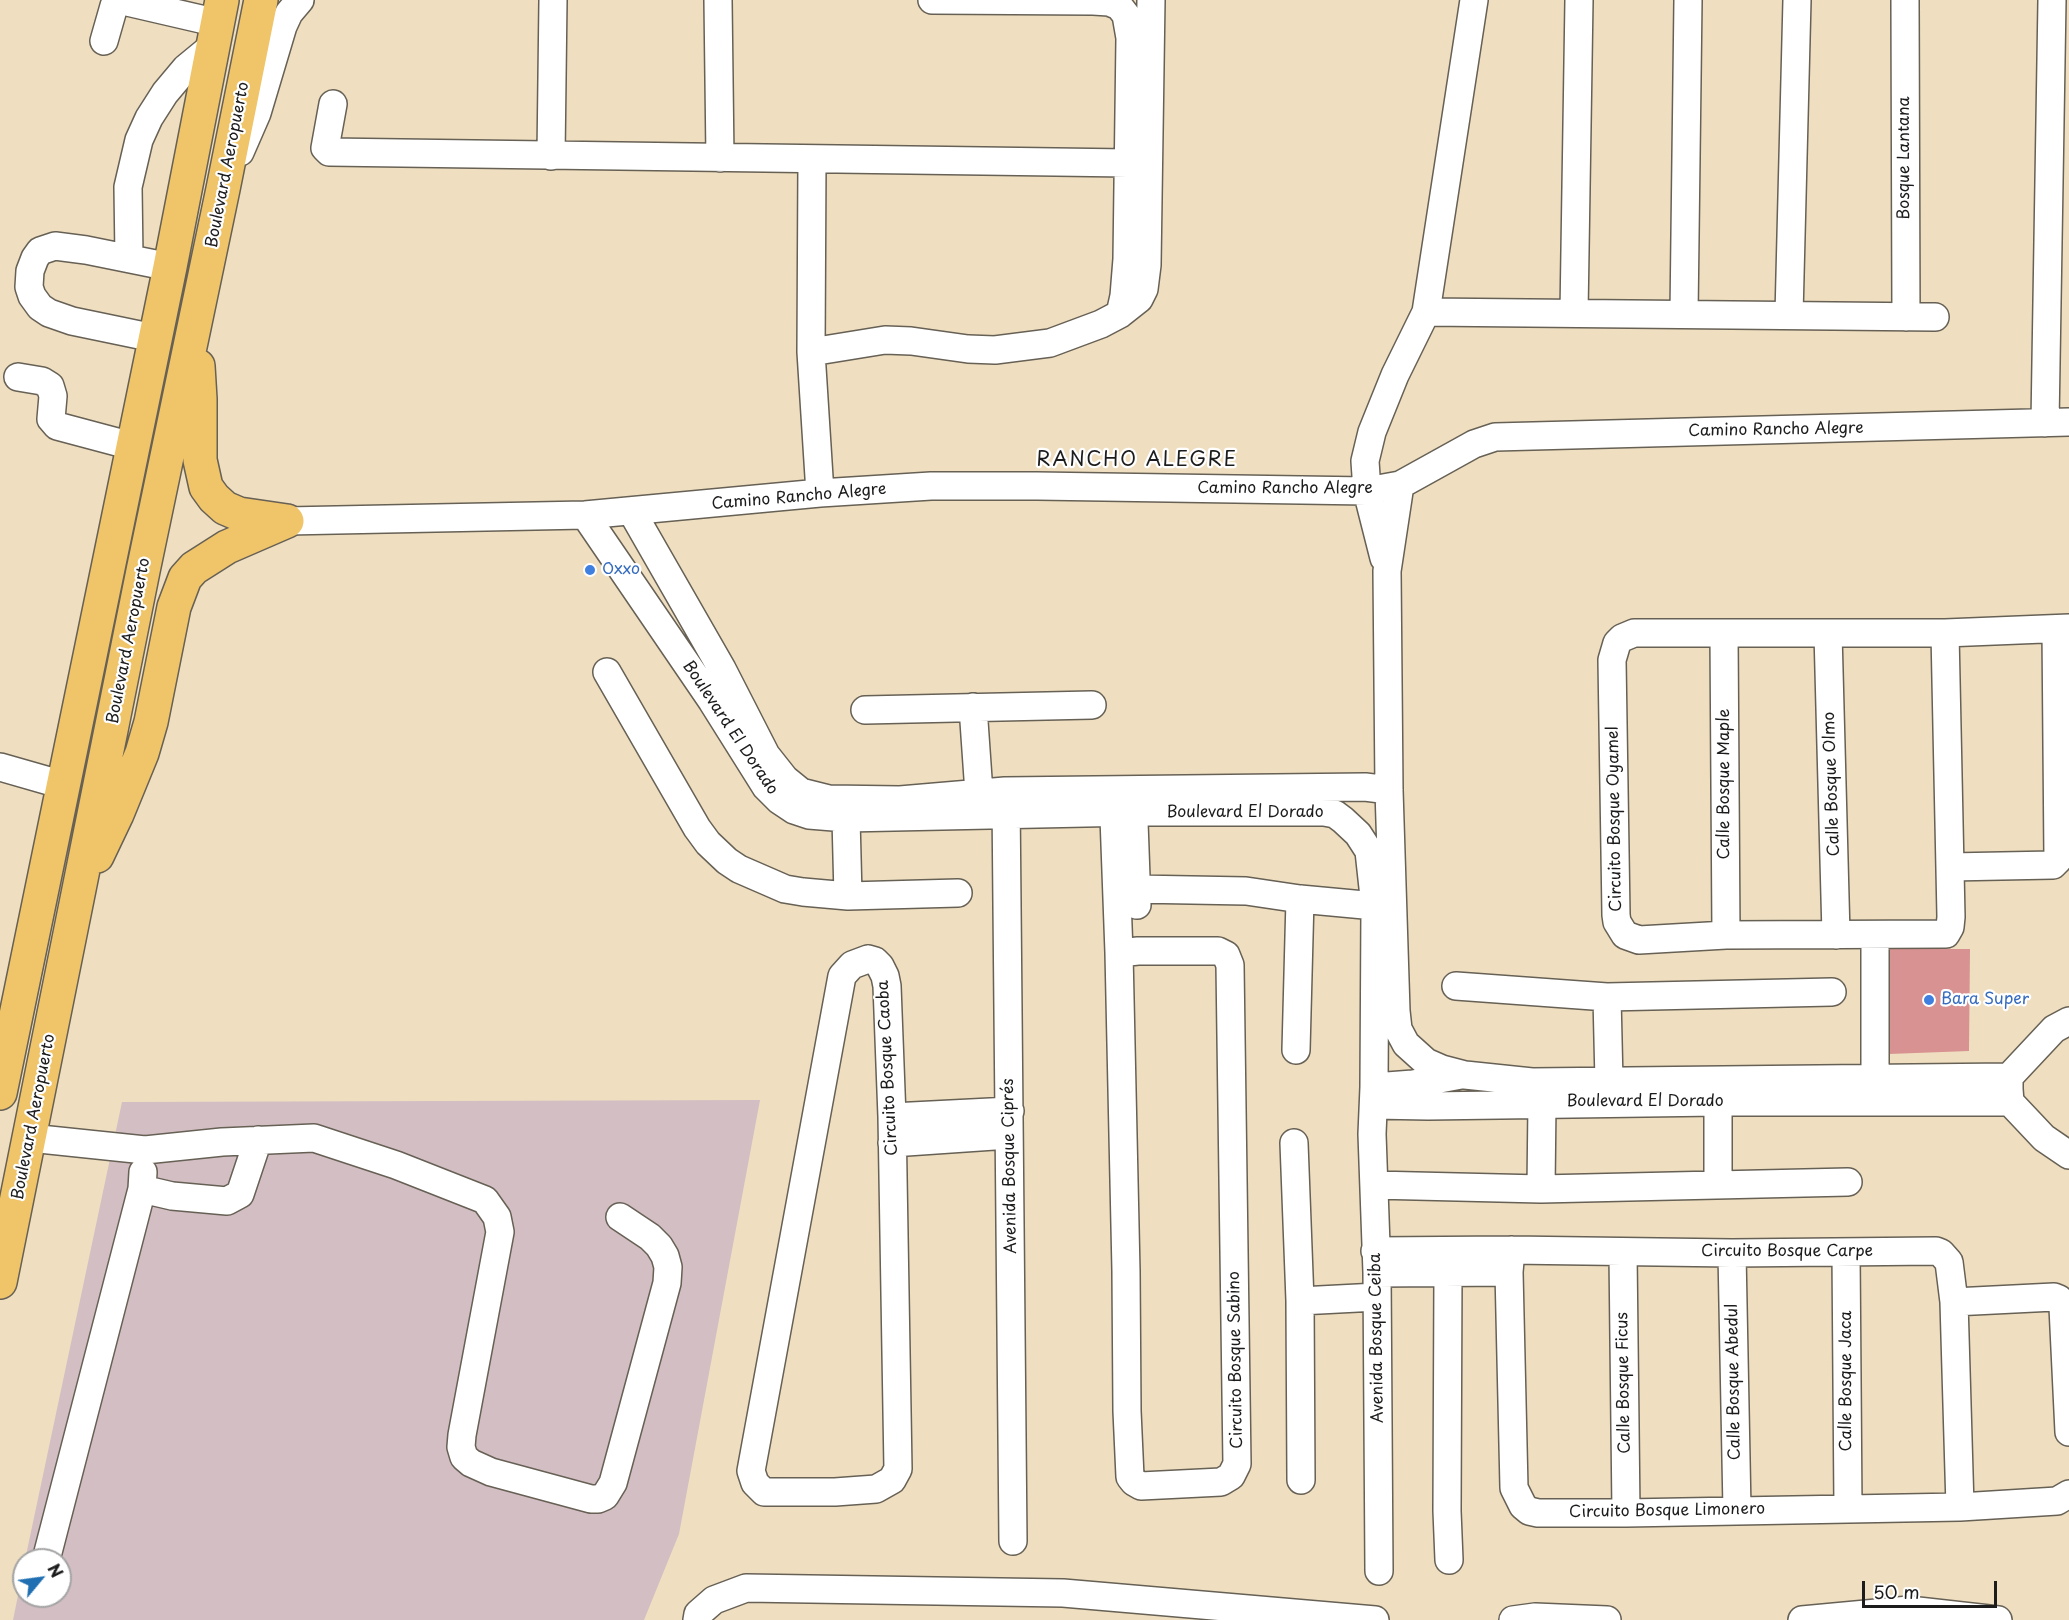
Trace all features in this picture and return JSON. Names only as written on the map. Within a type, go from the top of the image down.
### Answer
[{"type":"highway","name":"Boulevard Aeropuerto","points":[[0,1282],[261,0]]},
{"type":"highway","points":[[0,1093],[218,23]]},
{"type":"highway","points":[[193,335],[200,399],[200,460],[206,487],[225,507],[239,514],[287,521]]},
{"type":"highway","points":[[77,895],[117,814],[142,753],[151,722],[174,606],[185,578],[194,568],[226,547],[287,521]]},
{"type":"street","points":[[224,189],[257,113],[282,26],[288,14],[300,0]]},
{"type":"street","points":[[551,156],[553,0]]},
{"type":"street","points":[[718,0],[720,158]]},
{"type":"street","points":[[932,0],[1123,3],[1130,38],[1127,259],[1120,314]]},
{"type":"street","points":[[811,352],[885,340],[995,350],[1050,344],[1120,314],[1139,299],[1146,280],[1151,0]]},
{"type":"street","name":"Boulevard El Dorado","points":[[1388,571],[1367,491],[1365,461],[1372,432],[1395,375],[1426,312],[1474,0]]},
{"type":"street","points":[[1574,313],[1579,0]]},
{"type":"street","points":[[1684,314],[1688,0]]},
{"type":"street","points":[[1789,315],[1797,0]]},
{"type":"street","name":"Bosque Lantana","points":[[1905,0],[1906,316]]},
{"type":"street","points":[[2052,0],[2057,422]]},
{"type":"street","points":[[104,41],[114,6],[123,1],[218,23],[165,93],[149,118],[139,140],[128,187],[129,258]]},
{"type":"street","points":[[333,104],[325,148],[329,152],[1128,163]]},
{"type":"street","points":[[812,159],[811,352],[820,493]]},
{"type":"street","points":[[154,338],[59,317],[40,306],[32,296],[29,287],[30,271],[40,251],[47,248],[68,247],[170,267]]},
{"type":"street","points":[[1426,312],[1935,317]]},
{"type":"street","points":[[18,377],[42,381],[50,386],[53,396],[51,419],[57,426],[132,446]]},
{"type":"street","name":"Camino Rancho Alegre","points":[[633,512],[820,493],[931,486],[1367,491],[1400,485],[1473,444],[1495,437],[2057,422]]},
{"type":"street","name":"Boulevard El Dorado","points":[[1400,485],[1388,571],[1389,790],[1394,985],[1398,1029],[1406,1044],[1426,1062],[1442,1069],[1465,1075],[1532,1082],[1875,1079],[2010,1089]]},
{"type":"street","points":[[287,521],[633,512]]},
{"type":"street","name":"Boulevard El Dorado","points":[[633,512],[722,669],[766,755],[785,779],[801,792],[829,799],[1124,801],[1324,812],[1335,814],[1349,824],[1369,851],[1375,906],[1374,1096],[1428,1106],[1718,1102],[2010,1089]]},
{"type":"street","name":"Boulevard El Dorado","points":[[585,515],[699,682],[766,787],[779,801],[794,810],[809,815],[846,818],[997,800]]},
{"type":"street","points":[[633,585],[664,569]]},
{"type":"street","name":"Circuito Bosque Oyamel","points":[[1945,633],[1950,867],[1950,927],[1946,934],[1726,935],[1638,940],[1625,935],[1617,922],[1612,660],[1617,643],[1634,633],[1945,633],[2063,638],[2058,860],[2053,866],[1950,867]]},
{"type":"street","name":"Calle Bosque Maple","points":[[1724,633],[1726,935]]},
{"type":"street","name":"Calle Bosque Olmo","points":[[1828,633],[1836,935]]},
{"type":"street","points":[[699,682],[722,669]]},
{"type":"street","points":[[607,672],[697,828],[714,849],[740,869],[784,889],[848,896],[958,893]]},
{"type":"street","points":[[865,710],[1092,705]]},
{"type":"street","name":"Avenida Bosque Ciprés","points":[[973,708],[997,800],[1009,1123],[1013,1541]]},
{"type":"street","points":[[0,767],[63,785]]},
{"type":"street","name":"Boulevard El Dorado","points":[[1124,801],[1365,787],[1389,790]]},
{"type":"street","name":"Circuito Bosque Sabino","points":[[1124,801],[1136,889],[1129,952]]},
{"type":"street","name":"Circuito Bosque Sabino","points":[[1124,801],[1129,952],[1126,1259],[1130,1477],[1142,1486],[1221,1482],[1231,1476],[1237,1464],[1230,965],[1226,955],[1218,951],[1129,952]]},
{"type":"street","points":[[846,818],[848,896]]},
{"type":"street","points":[[1136,889],[1246,891],[1375,906]]},
{"type":"street","points":[[1296,1050],[1300,899]]},
{"type":"street","points":[[1875,935],[1875,1079]]},
{"type":"street","name":"Circuito Bosque Caoba","points":[[868,959],[880,966],[887,986],[892,1130],[898,1469],[892,1480],[876,1489],[835,1492],[764,1492],[755,1483],[751,1471],[842,976],[852,965],[868,959]]},
{"type":"street","points":[[1456,986],[1607,997],[1832,992]]},
{"type":"street","points":[[1607,997],[1609,1082]]},
{"type":"street","points":[[2069,1021],[2054,1029],[2010,1089],[2044,1138],[2069,1155]]},
{"type":"street","points":[[1374,1096],[1413,1084],[1465,1075]]},
{"type":"street","name":"Avenida Bosque Ceiba","points":[[1374,1096],[1372,1134],[1379,1571]]},
{"type":"street","points":[[1718,1102],[1718,1184]]},
{"type":"street","points":[[1541,1189],[1542,1103]]},
{"type":"street","points":[[892,1130],[1009,1123]]},
{"type":"street","points":[[30,1138],[145,1150],[258,1140],[314,1138],[396,1165],[485,1200],[497,1216],[500,1232],[462,1435],[461,1447],[464,1457],[492,1473],[591,1499],[605,1496],[613,1483],[667,1283],[668,1267],[659,1246],[650,1237],[620,1217]]},
{"type":"street","points":[[142,1189],[172,1196],[227,1201],[240,1194],[258,1140]]},
{"type":"street","points":[[1294,1143],[1300,1301],[1301,1479]]},
{"type":"street","points":[[49,1548],[142,1189],[145,1150]]},
{"type":"street","points":[[1374,1185],[1541,1189],[1848,1182]]},
{"type":"street","name":"Circuito Bosque Carpe","points":[[1376,1274],[1623,1253],[1936,1251],[1941,1253],[1949,1262],[1954,1302],[1960,1508]]},
{"type":"street","name":"Calle Bosque Jaca","points":[[1846,1252],[1848,1509]]},
{"type":"street","name":"Calle Bosque Ficus","points":[[1623,1253],[1626,1512]]},
{"type":"street","name":"Calle Bosque Abedul","points":[[1732,1253],[1737,1510]]},
{"type":"street","name":"Circuito Bosque Carpe","points":[[1376,1274],[1448,1272],[1510,1261]]},
{"type":"street","name":"Circuito Bosque Limonero","points":[[1510,1261],[1514,1488],[1522,1506],[1529,1511],[1538,1513],[1960,1508],[2057,1501],[2069,1494]]},
{"type":"street","points":[[1448,1272],[1447,1511],[1449,1560]]},
{"type":"street","points":[[1300,1301],[1376,1274]]},
{"type":"street","points":[[1954,1302],[2054,1297],[2059,1299],[2063,1307],[2069,1432]]},
{"type":"street","points":[[697,1620],[698,1614],[714,1600],[746,1588],[1063,1593],[1376,1620]]},
{"type":"street","points":[[1802,1620],[1909,1610],[1998,1620]]},
{"type":"street","points":[[1513,1620],[1535,1617],[1607,1620]]},
{"type":"shaded area","points":[[760,1100],[679,1534],[644,1620],[13,1620],[15,1608],[72,1608],[72,1548],[28,1548],[122,1102]]},
{"type":"building","name":"Bara Super","points":[[1890,949],[1970,949],[1969,1051],[1889,1054]]},
{"type":"place","name":"Oxxo","points":[[590,570]]},
{"type":"place","name":"Bara Super","points":[[1929,1000]]},
{"type":"district","name":"RANCHO ALEGRE","points":[[1137,460]]}]
